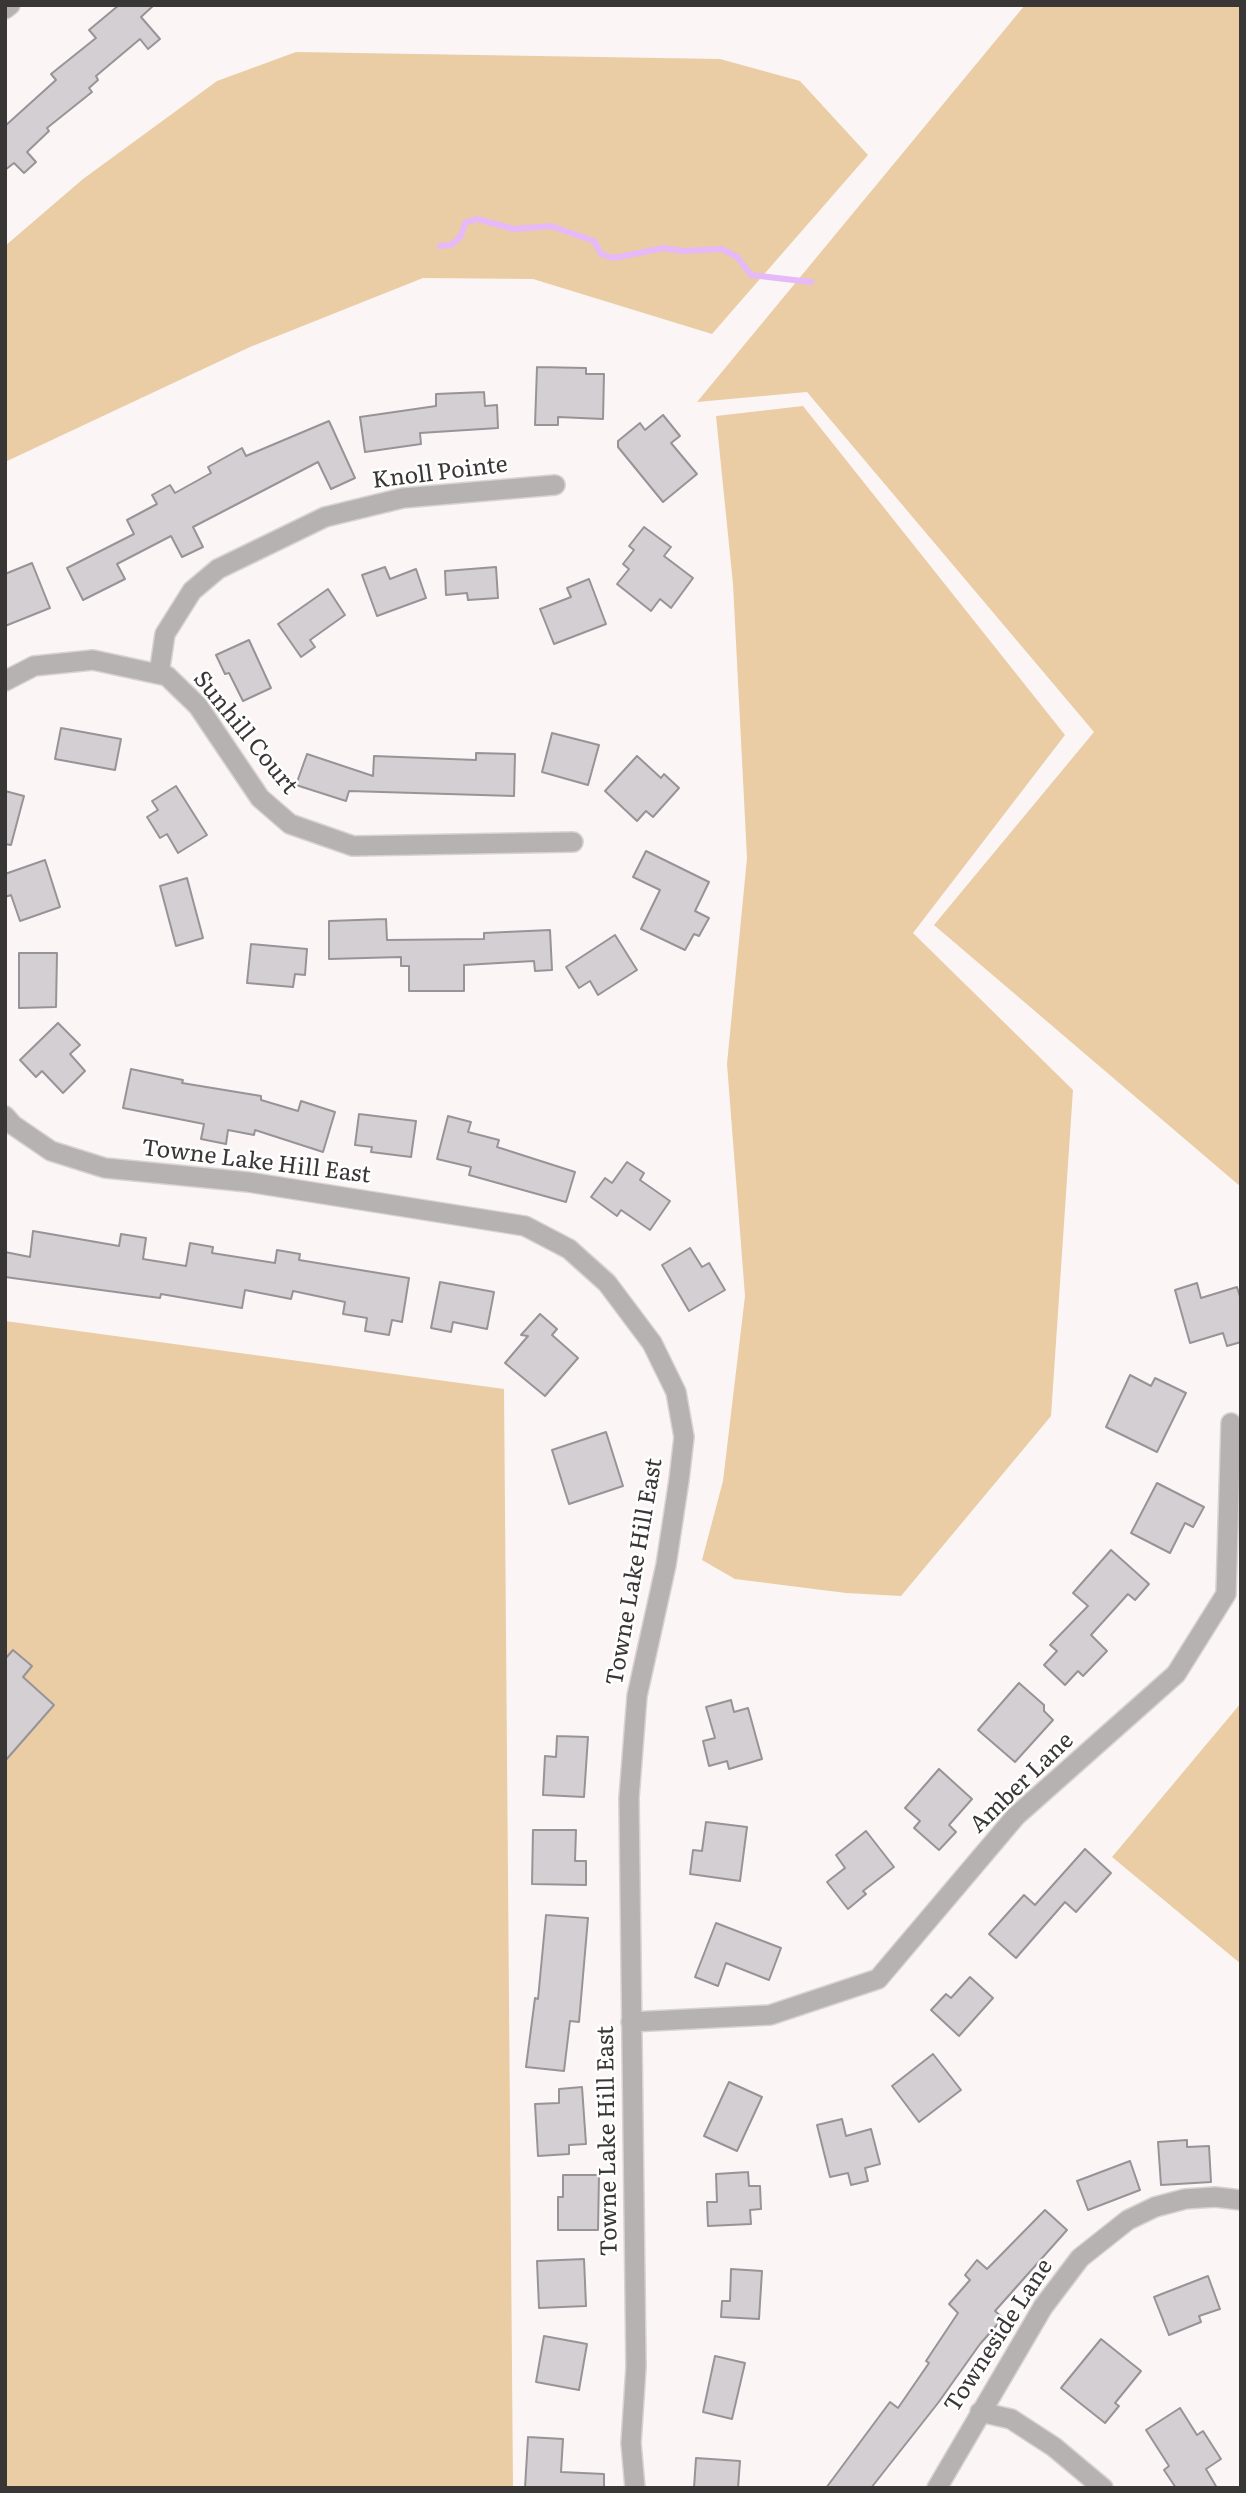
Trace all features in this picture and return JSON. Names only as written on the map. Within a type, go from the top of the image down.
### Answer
[{"type":"street","points":[[5,9],[9,5]]},
{"type":"street","name":"Knoll Pointe","points":[[159,674],[165,634],[192,591],[218,569],[325,517],[403,498],[555,485]]},
{"type":"street","name":"Sunhill Court","points":[[5,681],[34,666],[93,660],[167,676],[198,706],[260,798],[290,824],[353,846],[573,842]]},
{"type":"street","name":"Towne Lake Hill East","points":[[5,1116],[13,1125],[51,1151],[104,1168],[248,1182],[525,1226],[569,1249],[607,1283],[652,1343],[676,1392],[684,1437],[666,1565],[637,1696],[629,1798],[636,2367],[631,2443],[635,2488]]},
{"type":"street","name":"Amber Lane","points":[[631,2022],[770,2015],[878,1979],[1016,1816],[1176,1674],[1226,1594],[1231,1423]]},
{"type":"street","name":"Towneside Lane","points":[[937,2488],[1060,2281],[1103,2238],[1128,2220],[1155,2207],[1195,2198],[1241,2200]]},
{"type":"street","points":[[980,2412],[1011,2419],[1062,2453],[1102,2488]]},
{"type":"shaded area","points":[[1025,5],[1241,5],[1241,1187],[934,925],[1094,732],[807,392],[697,402]]},
{"type":"shaded area","points":[[296,52],[720,59],[800,81],[868,155],[712,334],[533,279],[423,278],[250,347],[5,462],[5,246],[83,179],[217,81]]},
{"type":"shaded area","points":[[803,406],[1065,735],[913,933],[1073,1090],[1051,1416],[901,1596],[846,1593],[735,1579],[702,1560],[723,1481],[745,1296],[727,1064],[747,858],[733,584],[716,416]]},
{"type":"shaded area","points":[[5,1321],[504,1389],[513,2488],[5,2488]]},
{"type":"shaded area","points":[[1241,1703],[1241,1964],[1112,1857]]},
{"type":"building","points":[[119,5],[154,5],[141,17],[160,39],[148,49],[140,39],[96,76],[98,80],[89,88],[92,92],[47,128],[49,131],[27,152],[36,162],[24,173],[14,163],[5,170],[5,126],[56,80],[51,74],[96,38],[89,30]]},
{"type":"building","points":[[537,367],[586,368],[586,374],[604,374],[603,419],[558,417],[558,425],[535,425]]},
{"type":"building","points":[[484,392],[485,406],[497,405],[498,428],[420,433],[421,444],[365,452],[360,417],[436,406],[436,394]]},
{"type":"building","points":[[663,415],[680,436],[671,443],[697,474],[663,502],[618,447],[618,441],[640,423],[645,430]]},
{"type":"building","points":[[329,421],[355,478],[331,489],[318,462],[193,527],[203,547],[182,557],[171,536],[117,564],[125,579],[83,600],[67,568],[134,534],[127,520],[157,504],[152,495],[170,485],[175,493],[211,473],[208,467],[242,448],[246,456]]},
{"type":"building","points":[[644,527],[671,547],[664,556],[693,578],[671,608],[660,599],[651,611],[617,584],[629,569],[623,564],[634,550],[629,546]]},
{"type":"building","points":[[32,563],[50,608],[5,626],[5,574]]},
{"type":"building","points":[[385,567],[390,579],[416,569],[426,598],[377,616],[362,575]]},
{"type":"building","points":[[496,567],[498,598],[468,600],[467,593],[446,595],[445,571]]},
{"type":"building","points":[[589,579],[606,624],[554,644],[540,609],[571,597],[567,588]]},
{"type":"building","points":[[328,589],[345,615],[310,640],[315,647],[301,657],[278,624]]},
{"type":"building","points":[[249,640],[271,688],[243,701],[216,655]]},
{"type":"building","points":[[61,728],[121,739],[115,770],[55,759]]},
{"type":"building","points":[[552,733],[599,745],[588,785],[542,772]]},
{"type":"building","points":[[476,753],[515,754],[514,796],[349,791],[346,801],[296,785],[307,754],[373,776],[374,756],[476,760]]},
{"type":"building","points":[[637,756],[661,778],[664,774],[679,788],[653,817],[646,811],[637,821],[605,791]]},
{"type":"building","points":[[176,786],[207,835],[178,853],[167,834],[160,838],[147,817],[158,810],[152,801]]},
{"type":"building","points":[[5,791],[24,796],[11,845],[5,844]]},
{"type":"building","points":[[646,851],[709,882],[695,911],[709,918],[699,936],[694,934],[685,950],[641,929],[660,890],[633,877]]},
{"type":"building","points":[[45,860],[60,907],[20,921],[11,895],[5,897],[5,874]]},
{"type":"building","points":[[187,878],[203,938],[176,946],[160,886]]},
{"type":"building","points":[[386,919],[387,940],[484,939],[484,933],[550,930],[552,970],[535,971],[534,961],[464,965],[464,991],[409,991],[409,966],[401,966],[401,957],[329,959],[329,921]]},
{"type":"building","points":[[615,935],[637,970],[598,995],[590,981],[579,988],[566,967]]},
{"type":"building","points":[[251,944],[307,949],[305,975],[295,974],[293,987],[247,983]]},
{"type":"building","points":[[19,953],[57,953],[56,1007],[19,1008]]},
{"type":"building","points":[[58,1023],[80,1045],[70,1054],[85,1071],[63,1093],[42,1071],[36,1077],[20,1060]]},
{"type":"building","points":[[131,1069],[183,1080],[182,1083],[261,1096],[261,1100],[298,1111],[301,1101],[335,1112],[323,1152],[255,1130],[254,1135],[228,1130],[226,1144],[201,1139],[204,1124],[123,1108]]},
{"type":"building","points":[[359,1114],[416,1121],[411,1157],[371,1152],[372,1147],[355,1145]]},
{"type":"building","points":[[448,1116],[471,1122],[468,1132],[499,1140],[497,1147],[575,1172],[566,1202],[469,1175],[471,1167],[437,1159]]},
{"type":"building","points":[[627,1162],[644,1173],[640,1180],[670,1201],[650,1230],[621,1210],[617,1216],[591,1197],[605,1178],[612,1183]]},
{"type":"building","points":[[33,1231],[119,1246],[121,1234],[146,1238],[143,1259],[186,1266],[190,1243],[213,1247],[212,1253],[275,1263],[277,1250],[300,1254],[299,1260],[409,1278],[402,1322],[392,1320],[389,1335],[365,1331],[367,1318],[343,1314],[345,1302],[293,1291],[291,1299],[245,1290],[242,1308],[161,1294],[160,1298],[5,1277],[5,1252],[30,1257]]},
{"type":"building","points":[[690,1248],[702,1267],[709,1263],[725,1290],[689,1311],[662,1265]]},
{"type":"building","points":[[440,1282],[494,1292],[487,1329],[453,1322],[451,1332],[431,1328]]},
{"type":"building","points":[[1197,1283],[1201,1298],[1237,1287],[1241,1300],[1241,1342],[1227,1346],[1223,1333],[1190,1343],[1175,1290]]},
{"type":"building","points":[[540,1314],[557,1329],[552,1335],[578,1358],[545,1396],[505,1363],[528,1336],[521,1335]]},
{"type":"building","points":[[1130,1375],[1151,1386],[1155,1378],[1186,1393],[1157,1452],[1106,1427]]},
{"type":"building","points":[[606,1432],[623,1486],[569,1504],[552,1450]]},
{"type":"building","points":[[1157,1483],[1204,1507],[1193,1527],[1185,1523],[1170,1553],[1131,1533]]},
{"type":"building","points":[[1111,1550],[1149,1584],[1135,1600],[1128,1594],[1091,1635],[1107,1651],[1083,1676],[1078,1671],[1065,1685],[1044,1665],[1057,1651],[1050,1645],[1088,1606],[1073,1593]]},
{"type":"building","points":[[13,1650],[32,1666],[23,1677],[54,1705],[5,1761],[5,1659]]},
{"type":"building","points":[[1019,1683],[1044,1705],[1044,1711],[1053,1720],[1015,1762],[978,1730]]},
{"type":"building","points":[[731,1700],[734,1712],[748,1708],[762,1759],[729,1769],[727,1761],[709,1766],[703,1741],[715,1738],[706,1707]]},
{"type":"building","points":[[557,1736],[588,1737],[584,1797],[543,1795],[545,1756],[556,1757]]},
{"type":"building","points":[[939,1769],[972,1799],[949,1825],[956,1832],[939,1850],[914,1828],[920,1821],[905,1808]]},
{"type":"building","points":[[706,1822],[747,1827],[740,1881],[690,1874],[693,1850],[702,1851]]},
{"type":"building","points":[[533,1830],[576,1830],[575,1861],[586,1861],[586,1885],[532,1884]]},
{"type":"building","points":[[866,1831],[894,1867],[863,1891],[866,1894],[848,1909],[827,1882],[845,1868],[836,1855]]},
{"type":"building","points":[[1085,1849],[1111,1873],[1076,1912],[1065,1902],[1016,1958],[989,1934],[1024,1895],[1035,1905]]},
{"type":"building","points":[[546,1915],[588,1918],[579,2022],[570,2021],[564,2071],[526,2067],[535,1998],[538,1999]]},
{"type":"building","points":[[716,1923],[781,1948],[769,1980],[726,1963],[718,1986],[695,1977]]},
{"type":"building","points":[[970,1977],[993,1998],[959,2036],[931,2010],[946,1994],[951,1998]]},
{"type":"building","points":[[933,2054],[961,2090],[919,2122],[892,2086]]},
{"type":"building","points":[[729,2082],[762,2097],[737,2151],[704,2136]]},
{"type":"building","points":[[582,2087],[586,2144],[569,2145],[569,2154],[538,2156],[535,2104],[559,2103],[559,2089]]},
{"type":"building","points":[[842,2119],[846,2136],[871,2129],[880,2164],[865,2168],[868,2181],[851,2185],[848,2173],[830,2177],[817,2125]]},
{"type":"building","points":[[1187,2140],[1187,2147],[1209,2146],[1211,2182],[1161,2185],[1158,2142]]},
{"type":"building","points":[[1130,2161],[1140,2190],[1088,2210],[1077,2181]]},
{"type":"building","points":[[748,2172],[749,2186],[760,2186],[761,2209],[750,2210],[751,2224],[708,2226],[707,2202],[717,2202],[716,2174]]},
{"type":"building","points":[[563,2175],[599,2175],[598,2230],[558,2230],[558,2197],[563,2197]]},
{"type":"building","points":[[1045,2210],[1067,2230],[995,2311],[1003,2318],[980,2344],[938,2403],[871,2488],[826,2488],[890,2402],[898,2408],[929,2363],[926,2361],[958,2313],[949,2304],[970,2280],[965,2275],[977,2260],[987,2269]]},
{"type":"building","points":[[584,2259],[586,2306],[539,2308],[537,2261]]},
{"type":"building","points":[[731,2269],[762,2271],[759,2319],[721,2317],[722,2301],[730,2301]]},
{"type":"building","points":[[1208,2276],[1220,2309],[1199,2316],[1201,2322],[1169,2335],[1154,2297]]},
{"type":"building","points":[[544,2336],[587,2344],[579,2390],[536,2382]]},
{"type":"building","points":[[1101,2339],[1141,2371],[1115,2403],[1119,2406],[1105,2423],[1061,2388]]},
{"type":"building","points":[[715,2356],[745,2363],[732,2419],[703,2412]]},
{"type":"building","points":[[1180,2408],[1197,2435],[1203,2431],[1221,2459],[1206,2469],[1217,2488],[1176,2488],[1164,2470],[1169,2466],[1146,2430]]},
{"type":"building","points":[[528,2437],[563,2439],[561,2472],[604,2474],[604,2488],[525,2488]]},
{"type":"building","points":[[696,2458],[740,2461],[738,2488],[694,2488]]},
{"type":"waterway","points":[[440,246],[451,245],[461,236],[465,223],[477,219],[514,229],[551,226],[594,241],[601,254],[613,258],[664,248],[683,251],[722,249],[737,257],[751,275],[811,282]]}]
